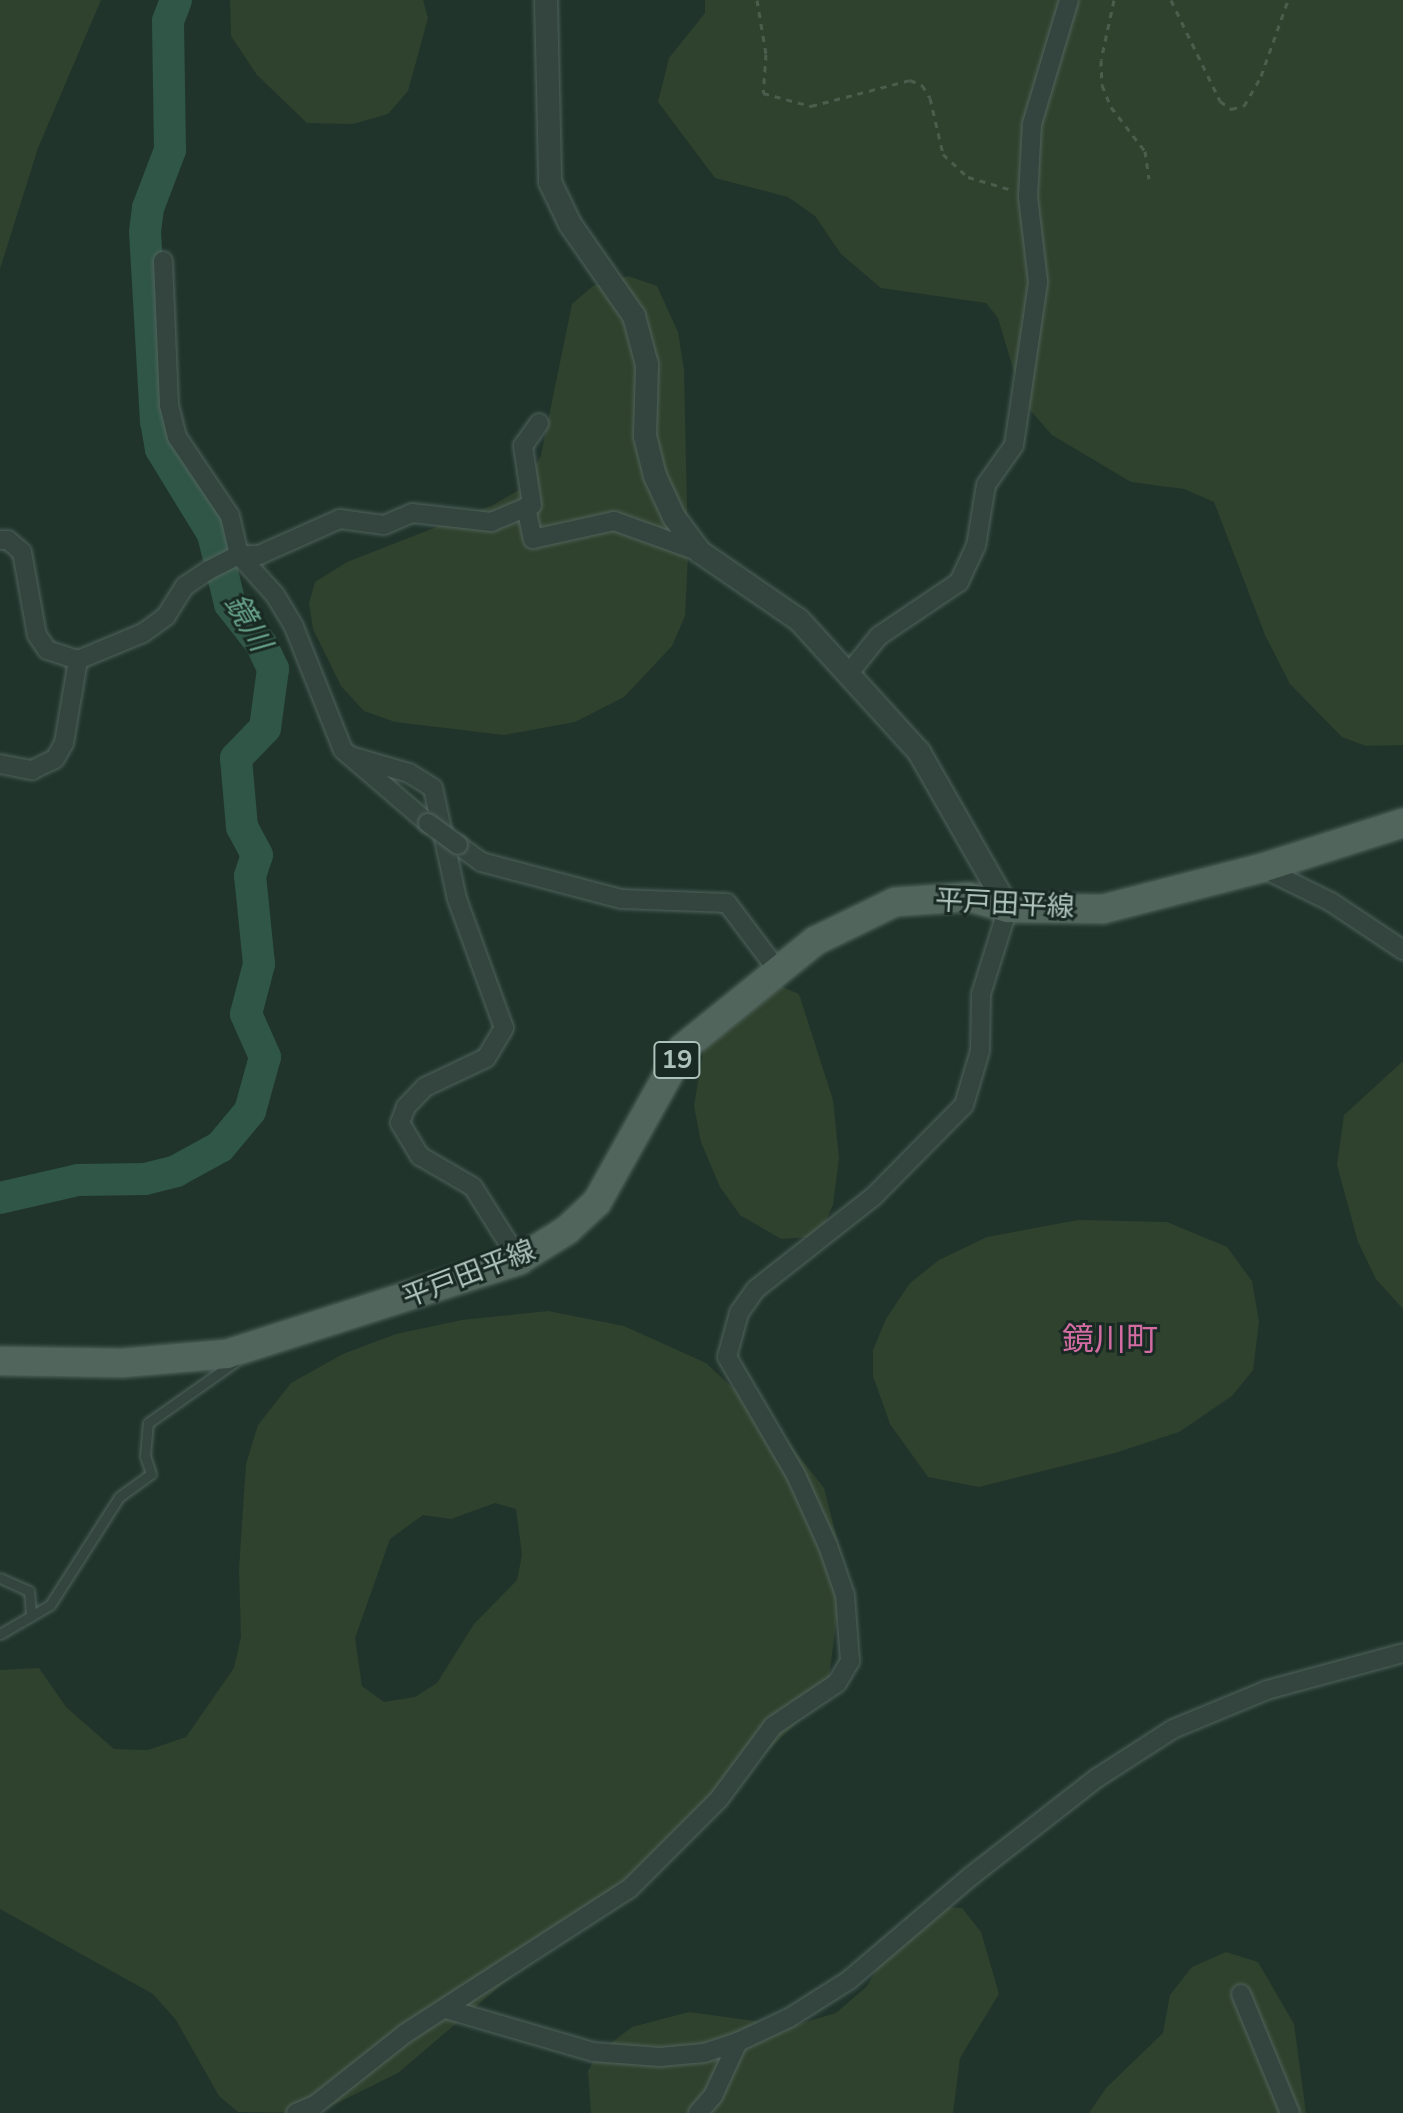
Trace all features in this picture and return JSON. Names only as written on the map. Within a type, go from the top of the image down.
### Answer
[{"type":"main road","name":"平戸田平線","points":[[0,1361],[122,1363],[227,1354],[519,1260],[567,1230],[597,1202],[683,1048],[815,941],[895,902],[969,897],[1008,908],[1103,909],[1262,868],[1403,823]]},
{"type":"street","points":[[546,0],[550,182],[570,224],[634,316],[647,365],[645,436],[655,476],[674,517],[700,552]]},
{"type":"street","points":[[849,673],[879,636],[959,582],[976,546],[986,485],[1014,445],[1038,282],[1028,197],[1032,124],[1069,0]]},
{"type":"street","points":[[163,261],[169,405],[177,437],[230,516],[239,555],[275,595],[294,627],[326,715],[350,756],[428,823],[481,862],[621,899],[727,903],[778,971]]},
{"type":"street","points":[[0,540],[8,540],[22,552],[37,635],[47,650],[78,660],[143,633],[166,616],[185,586],[209,570],[239,555],[259,555],[340,519],[384,525],[412,513],[491,522],[532,505],[523,446],[539,423]]},
{"type":"street","points":[[296,2113],[315,2105],[406,2033],[629,1889],[719,1799],[773,1726],[837,1683],[850,1661],[845,1595],[828,1546],[796,1475],[727,1357],[739,1313],[756,1289],[874,1196],[964,1105],[980,1051],[981,994],[1008,908],[937,776],[799,620],[700,552],[614,521],[533,539],[526,507]]},
{"type":"street","points":[[0,764],[32,770],[55,759],[64,743],[78,660]]},
{"type":"street","points":[[350,756],[409,773],[433,788],[457,899],[504,1028],[486,1058],[425,1087],[406,1107],[400,1123],[420,1156],[473,1187],[519,1260]]},
{"type":"street","points":[[1262,868],[1331,902],[1403,950]]},
{"type":"street","points":[[446,2009],[593,2052],[660,2057],[704,2053],[738,2042],[849,1980],[984,1866],[1097,1778],[1173,1729],[1267,1690],[1403,1653]]},
{"type":"street","points":[[1241,1994],[1290,2113]]},
{"type":"street","points":[[698,2113],[713,2096],[738,2042]]},
{"type":"lane","points":[[0,1634],[50,1605],[119,1497],[151,1474],[145,1456],[148,1423],[262,1343]]},
{"type":"lane","points":[[0,1578],[29,1591],[31,1616]]},
{"type":"path","points":[[757,0],[766,54],[763,93],[811,106],[910,80],[922,85],[930,98],[943,154],[968,177],[1028,197]]},
{"type":"path","points":[[1114,0],[1101,60],[1102,85],[1111,107],[1145,151],[1149,179]]},
{"type":"path","points":[[1171,0],[1220,101],[1231,109],[1244,106],[1261,76],[1288,0]]},
{"type":"green space","points":[[0,0],[101,0],[38,148],[0,269]]},
{"type":"green space","points":[[230,0],[423,0],[428,18],[408,91],[388,114],[353,124],[307,123],[257,75],[231,36]]},
{"type":"green space","points":[[705,0],[1403,0],[1403,745],[1366,746],[1342,737],[1290,684],[1265,635],[1214,502],[1184,489],[1131,482],[1052,435],[1023,402],[998,318],[986,303],[881,288],[841,254],[815,216],[788,197],[715,178],[658,102],[669,58],[705,13]]},
{"type":"green space","points":[[628,276],[657,286],[678,332],[684,370],[688,554],[685,616],[672,646],[624,697],[575,722],[504,735],[395,722],[364,711],[341,686],[313,629],[309,603],[315,582],[347,562],[493,505],[526,486],[541,455],[572,304],[593,286]]},
{"type":"green space","points":[[764,979],[799,994],[833,1100],[839,1158],[833,1205],[823,1227],[812,1237],[781,1239],[740,1215],[720,1187],[701,1142],[694,1106],[708,1021]]},
{"type":"green space","points":[[1403,1061],[1403,1309],[1376,1279],[1358,1242],[1337,1165],[1344,1115]]},
{"type":"green space","points":[[1078,1220],[1167,1222],[1227,1247],[1252,1281],[1259,1322],[1253,1370],[1232,1396],[1179,1432],[1115,1453],[979,1487],[928,1477],[890,1424],[873,1376],[873,1350],[886,1319],[910,1283],[939,1260],[987,1237]]},
{"type":"green space","points":[[548,1311],[624,1326],[706,1363],[780,1432],[824,1488],[844,1566],[829,1677],[808,1712],[698,1817],[398,2073],[317,2113],[238,2112],[219,2096],[176,2020],[153,1994],[0,1909],[0,1670],[39,1668],[66,1707],[114,1749],[148,1750],[186,1737],[234,1668],[241,1637],[239,1569],[246,1464],[258,1425],[291,1383],[343,1354],[396,1334],[462,1320]],"holes":[[[495,1503],[516,1509],[522,1555],[517,1580],[474,1624],[437,1683],[415,1697],[384,1702],[362,1686],[355,1638],[390,1539],[423,1515],[451,1519]]]},
{"type":"green space","points":[[934,1906],[962,1908],[981,1932],[999,1994],[960,2058],[953,2113],[591,2113],[588,2071],[598,2053],[632,2027],[689,2012],[792,2026],[836,2013],[867,1986],[907,1918]]},
{"type":"green space","points":[[1226,1952],[1258,1962],[1294,2024],[1306,2113],[1089,2113],[1106,2088],[1163,2033],[1170,1995],[1192,1967]]},
{"type":"waterway","name":"鏡川","points":[[0,1198],[78,1180],[145,1179],[176,1171],[220,1147],[250,1111],[265,1057],[246,1014],[259,964],[250,876],[257,855],[242,827],[236,758],[265,728],[273,669],[262,645],[230,604],[213,534],[161,449],[156,422],[145,232],[148,208],[170,150],[168,21],[176,0]]},
{"type":"district","name":"鏡川町","points":[[1110,1340]]}]
